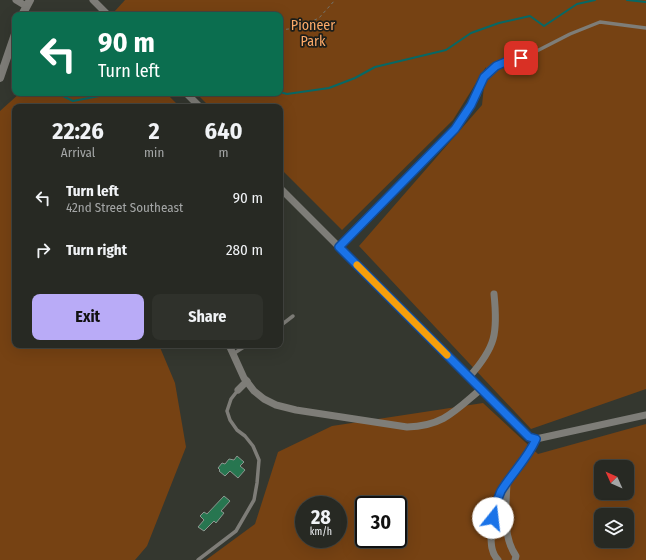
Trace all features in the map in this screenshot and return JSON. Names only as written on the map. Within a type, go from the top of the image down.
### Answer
[{"type":"street","points":[[16,0],[28,3],[24,12]]},
{"type":"street","points":[[93,0],[105,12]]},
{"type":"street","points":[[0,78],[12,43]]},
{"type":"street","points":[[339,247],[455,129],[464,117],[477,94]]},
{"type":"street","points":[[189,96],[197,104]]},
{"type":"street","points":[[283,191],[529,437],[536,439],[646,415]]},
{"type":"street","points":[[469,377],[481,363],[493,342],[496,330],[494,294]]},
{"type":"street","points":[[230,348],[247,381],[259,395],[276,405],[296,410],[407,427],[431,424],[445,418],[481,389]]},
{"type":"street","points":[[238,390],[247,381]]},
{"type":"street","points":[[498,560],[495,557],[491,545],[491,529],[495,506],[501,491],[536,439]]},
{"type":"street","points":[[507,483],[508,540],[516,556],[515,560]]},
{"type":"lane","points":[[477,94],[484,77],[496,66],[529,54],[600,22],[646,28]]},
{"type":"lane","points":[[283,324],[293,316]]},
{"type":"lane","points":[[233,354],[242,348]]},
{"type":"lane","points":[[198,560],[236,531],[254,500],[259,460],[253,446],[245,436],[237,430],[230,420],[227,411],[238,390]]},
{"type":"path","points":[[283,30],[297,28],[319,18],[335,0]]},
{"type":"green space","name":"Pioneer Park","points":[[125,0],[646,0],[646,389],[531,429],[359,246],[482,105],[486,67],[453,120],[342,230],[283,171],[283,104],[207,104],[199,96],[283,96],[283,12],[114,12]]},
{"type":"green space","points":[[17,96],[169,96],[177,104],[12,104],[12,348],[160,348],[175,383],[186,447],[147,546],[135,560],[0,560],[0,111]]},
{"type":"green space","points":[[483,403],[538,454],[646,424],[646,560],[206,560],[255,524],[278,452],[332,426]]},
{"type":"building","points":[[237,456],[244,462],[240,466],[245,470],[238,478],[230,471],[225,476],[219,471],[220,470],[218,468],[222,463],[225,464],[229,459],[234,460]]},
{"type":"building","points":[[224,496],[230,501],[221,511],[224,513],[216,523],[214,521],[204,531],[198,527],[204,520],[200,516],[204,512],[207,514]]},
{"type":"waterway","points":[[283,93],[287,94],[329,88],[355,78],[375,67],[446,50],[471,33],[499,23],[530,16],[544,26],[577,4],[595,0]]},
{"type":"waterway","points":[[627,0],[646,2]]},
{"type":"waterway","points":[[63,96],[73,101],[99,96]]},
{"type":"slow traffic","points":[[357,265],[447,355]]},
{"type":"route","points":[[493,518],[495,506],[501,491],[536,439],[529,437],[339,247],[455,129],[464,117],[477,94],[484,77],[490,70],[510,60],[521,58]]}]
